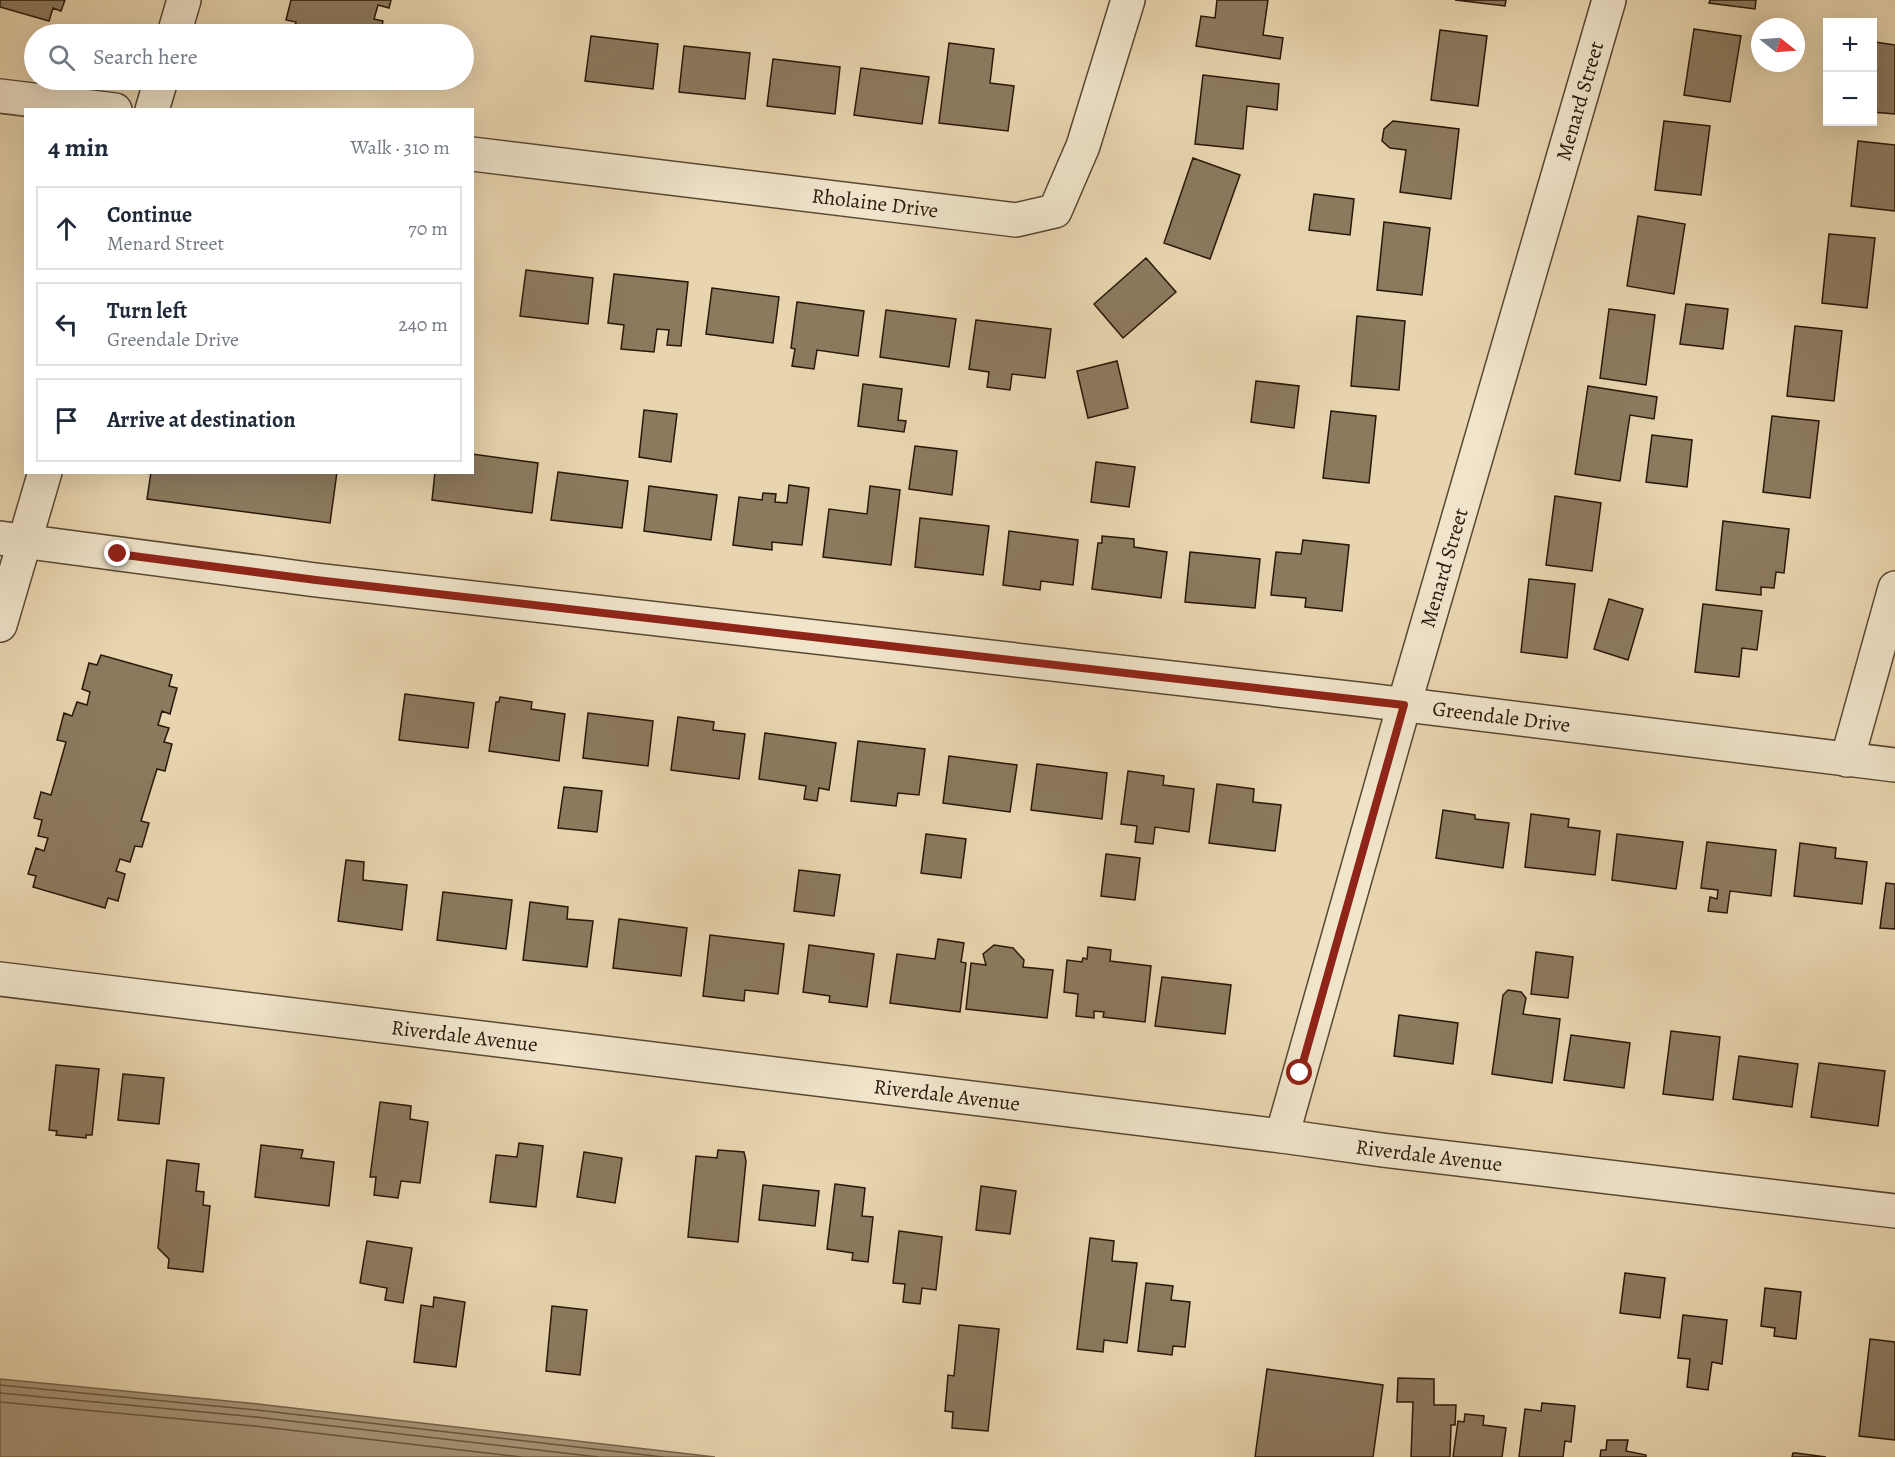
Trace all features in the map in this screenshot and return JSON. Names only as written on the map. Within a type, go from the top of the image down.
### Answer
[{"type":"street","points":[[177,24],[184,0]]},
{"type":"street","name":"Rholaine Drive","points":[[474,154],[1016,220],[1055,211],[1083,146],[1128,0]]},
{"type":"street","name":"Menard Street","points":[[1282,1136],[1404,705],[1609,0]]},
{"type":"street","points":[[153,108],[158,90]]},
{"type":"street","points":[[0,96],[99,108]]},
{"type":"street","points":[[0,626],[12,540],[44,474]]},
{"type":"street","name":"Greendale Drive","points":[[12,540],[316,580],[1404,705],[1895,765]]},
{"type":"street","points":[[1847,759],[1895,588]]},
{"type":"street","name":"Riverdale Avenue","points":[[0,979],[1382,1150],[1895,1210]]},
{"type":"water","points":[[0,1379],[258,1404],[715,1457],[0,1457]]},
{"type":"building","points":[[0,0],[65,0],[61,11],[53,8],[49,21],[0,7]]},
{"type":"building","points":[[291,0],[391,0],[389,8],[378,5],[374,19],[383,21],[382,24],[296,24],[296,22],[286,20]]},
{"type":"building","points":[[1217,0],[1268,0],[1263,35],[1283,38],[1280,59],[1196,46],[1201,16],[1215,18]]},
{"type":"building","points":[[1455,0],[1506,0],[1505,6]]},
{"type":"building","points":[[1710,0],[1756,0],[1755,9],[1709,3]]},
{"type":"building","points":[[1694,29],[1741,36],[1730,102],[1684,95]]},
{"type":"building","points":[[1440,30],[1487,36],[1478,106],[1431,100]]},
{"type":"building","points":[[591,36],[658,44],[653,89],[585,81]]},
{"type":"building","points":[[1877,42],[1895,45],[1895,114],[1877,112]]},
{"type":"building","points":[[949,43],[994,49],[990,83],[1014,86],[1008,131],[939,123]]},
{"type":"building","points":[[684,46],[750,53],[745,99],[679,92]]},
{"type":"building","points":[[773,59],[840,67],[835,114],[767,106]]},
{"type":"building","points":[[861,68],[929,77],[922,124],[854,115]]},
{"type":"building","points":[[1203,75],[1279,84],[1277,110],[1247,106],[1243,149],[1195,144]]},
{"type":"building","points":[[1393,121],[1459,129],[1451,199],[1400,192],[1406,150],[1390,148],[1382,141],[1384,129]]},
{"type":"building","points":[[1664,121],[1710,126],[1701,195],[1655,190]]},
{"type":"building","points":[[1858,141],[1895,145],[1895,211],[1851,206]]},
{"type":"building","points":[[1193,158],[1240,175],[1210,259],[1164,243]]},
{"type":"building","points":[[1314,194],[1354,199],[1350,235],[1309,230]]},
{"type":"building","points":[[1638,216],[1685,224],[1674,294],[1627,286]]},
{"type":"building","points":[[1384,222],[1430,228],[1422,295],[1377,290]]},
{"type":"building","points":[[1829,234],[1875,238],[1867,308],[1822,303]]},
{"type":"building","points":[[1146,258],[1176,292],[1123,338],[1094,304]]},
{"type":"building","points":[[526,270],[593,278],[588,324],[520,316]]},
{"type":"building","points":[[614,274],[688,282],[681,346],[667,345],[669,330],[657,329],[654,352],[621,349],[624,325],[608,323]]},
{"type":"building","points":[[712,288],[779,297],[773,343],[706,334]]},
{"type":"building","points":[[797,302],[864,311],[858,356],[817,350],[814,369],[792,366],[795,349],[791,348]]},
{"type":"building","points":[[1686,304],[1728,309],[1723,349],[1680,344]]},
{"type":"building","points":[[1609,309],[1655,315],[1646,385],[1600,378]]},
{"type":"building","points":[[886,310],[956,319],[949,367],[880,357]]},
{"type":"building","points":[[1357,316],[1405,321],[1399,390],[1351,386]]},
{"type":"building","points":[[976,320],[1051,329],[1045,378],[1012,374],[1010,390],[987,387],[989,372],[969,369]]},
{"type":"building","points":[[1795,326],[1842,331],[1834,401],[1787,396]]},
{"type":"building","points":[[1117,361],[1128,408],[1088,418],[1077,371]]},
{"type":"building","points":[[1256,381],[1299,386],[1294,428],[1251,422]]},
{"type":"building","points":[[863,384],[902,389],[898,420],[906,421],[904,432],[858,426]]},
{"type":"building","points":[[1588,386],[1657,397],[1654,419],[1630,415],[1620,481],[1575,474]]},
{"type":"building","points":[[644,410],[677,414],[671,462],[639,457]]},
{"type":"building","points":[[1331,411],[1376,416],[1369,483],[1323,478]]},
{"type":"building","points":[[1772,416],[1819,421],[1810,498],[1763,492]]},
{"type":"building","points":[[1652,435],[1692,440],[1687,487],[1646,482]]},
{"type":"building","points":[[915,446],[957,451],[952,495],[909,489]]},
{"type":"building","points":[[474,454],[538,463],[532,513],[432,500],[435,474],[474,474]]},
{"type":"building","points":[[1096,462],[1135,467],[1129,507],[1091,502]]},
{"type":"building","points":[[558,472],[628,481],[622,528],[551,520]]},
{"type":"building","points":[[151,474],[337,474],[330,523],[147,499]]},
{"type":"building","points":[[789,485],[809,488],[802,545],[772,542],[772,550],[733,545],[739,497],[762,500],[763,493],[776,494],[775,502],[787,503]]},
{"type":"building","points":[[649,486],[717,495],[711,540],[644,531]]},
{"type":"building","points":[[870,486],[900,490],[891,565],[823,557],[829,509],[867,514]]},
{"type":"building","points":[[1555,496],[1601,503],[1592,571],[1546,565]]},
{"type":"building","points":[[920,518],[989,526],[983,575],[915,567]]},
{"type":"building","points":[[1723,521],[1789,529],[1784,573],[1776,572],[1774,588],[1761,587],[1761,595],[1716,590]]},
{"type":"building","points":[[1009,531],[1078,540],[1073,585],[1041,581],[1040,590],[1003,585]]},
{"type":"building","points":[[1102,536],[1134,539],[1134,547],[1167,552],[1161,598],[1092,589],[1098,543],[1102,543]]},
{"type":"building","points":[[1303,540],[1349,545],[1342,611],[1305,607],[1306,598],[1271,595],[1276,552],[1301,554]]},
{"type":"building","points":[[1190,552],[1260,559],[1255,608],[1185,602]]},
{"type":"building","points":[[1529,579],[1575,584],[1567,658],[1521,652]]},
{"type":"building","points":[[1609,599],[1643,609],[1628,660],[1594,649]]},
{"type":"building","points":[[1703,604],[1762,611],[1757,650],[1742,648],[1739,677],[1695,672]]},
{"type":"building","points":[[101,655],[172,675],[169,686],[177,688],[170,714],[162,711],[158,725],[169,728],[164,742],[172,744],[165,771],[157,769],[141,821],[149,823],[142,847],[135,846],[130,862],[120,859],[116,871],[125,874],[118,901],[108,898],[105,908],[33,887],[36,876],[28,874],[36,848],[44,851],[48,838],[38,836],[42,820],[34,818],[41,792],[51,795],[66,742],[57,740],[64,713],[72,716],[77,702],[87,705],[90,692],[82,689],[89,663],[97,665]]},
{"type":"building","points":[[405,694],[474,703],[468,748],[399,740]]},
{"type":"building","points":[[500,697],[532,702],[531,709],[565,714],[559,761],[489,751],[496,702],[499,702]]},
{"type":"building","points":[[588,713],[653,721],[648,766],[583,758]]},
{"type":"building","points":[[678,717],[714,722],[713,730],[745,734],[739,779],[671,770]]},
{"type":"building","points":[[765,733],[836,743],[829,790],[819,788],[817,801],[804,799],[806,786],[759,779]]},
{"type":"building","points":[[858,741],[925,749],[919,795],[898,793],[896,806],[851,801]]},
{"type":"building","points":[[949,756],[1017,765],[1010,812],[943,803]]},
{"type":"building","points":[[1037,764],[1107,773],[1102,819],[1031,810]]},
{"type":"building","points":[[1128,771],[1164,776],[1163,785],[1194,789],[1189,832],[1155,827],[1153,844],[1135,842],[1137,826],[1121,824]]},
{"type":"building","points":[[1217,784],[1254,789],[1253,802],[1281,805],[1275,851],[1209,843]]},
{"type":"building","points":[[564,787],[602,791],[597,832],[558,828]]},
{"type":"building","points":[[1443,810],[1475,815],[1475,819],[1509,823],[1503,868],[1436,858]]},
{"type":"building","points":[[1531,814],[1569,819],[1568,827],[1600,831],[1595,875],[1525,867]]},
{"type":"building","points":[[926,834],[966,839],[961,878],[921,873]]},
{"type":"building","points":[[1617,834],[1683,842],[1676,889],[1612,880]]},
{"type":"building","points":[[1707,842],[1776,850],[1771,896],[1730,891],[1727,913],[1708,911],[1710,897],[1717,899],[1718,890],[1701,888]]},
{"type":"building","points":[[1800,843],[1836,848],[1835,858],[1867,862],[1862,904],[1794,896]]},
{"type":"building","points":[[1106,854],[1140,858],[1135,900],[1101,896]]},
{"type":"building","points":[[346,860],[364,862],[363,880],[407,885],[402,930],[338,921]]},
{"type":"building","points":[[799,870],[840,875],[834,916],[794,911]]},
{"type":"building","points":[[1886,883],[1895,884],[1895,929],[1880,928]]},
{"type":"building","points":[[443,892],[512,900],[506,949],[437,940]]},
{"type":"building","points":[[530,902],[568,907],[567,919],[593,921],[587,967],[523,960]]},
{"type":"building","points":[[619,919],[687,928],[681,976],[613,968]]},
{"type":"building","points":[[710,935],[784,944],[778,994],[745,990],[744,1001],[703,996]]},
{"type":"building","points":[[938,939],[964,943],[961,962],[966,963],[960,1012],[890,1003],[897,954],[935,959]]},
{"type":"building","points":[[809,945],[874,954],[867,1007],[829,1002],[830,996],[803,992]]},
{"type":"building","points":[[994,945],[1013,948],[1024,960],[1023,967],[1053,970],[1047,1018],[966,1009],[971,963],[986,965],[983,954]]},
{"type":"building","points":[[1088,947],[1111,950],[1110,961],[1151,966],[1145,1022],[1103,1017],[1104,1012],[1094,1011],[1094,1018],[1076,1016],[1078,994],[1064,992],[1067,960],[1082,962],[1083,958],[1087,959]]},
{"type":"building","points":[[1536,952],[1573,957],[1568,998],[1531,994]]},
{"type":"building","points":[[1162,977],[1231,985],[1225,1034],[1155,1026]]},
{"type":"building","points":[[1508,990],[1521,992],[1526,998],[1523,1014],[1560,1019],[1552,1083],[1492,1074],[1503,995]]},
{"type":"building","points":[[1399,1015],[1458,1023],[1453,1064],[1394,1056]]},
{"type":"building","points":[[1671,1031],[1720,1037],[1713,1100],[1663,1094]]},
{"type":"building","points":[[1571,1035],[1630,1043],[1624,1088],[1564,1080]]},
{"type":"building","points":[[1739,1056],[1798,1064],[1792,1107],[1733,1099]]},
{"type":"building","points":[[1819,1063],[1885,1071],[1878,1126],[1811,1117]]},
{"type":"building","points":[[56,1065],[99,1069],[92,1135],[86,1135],[86,1138],[56,1135],[57,1131],[49,1130]]},
{"type":"building","points":[[123,1074],[164,1078],[159,1124],[118,1120]]},
{"type":"building","points":[[380,1102],[411,1106],[410,1119],[428,1122],[420,1183],[401,1181],[398,1198],[374,1195],[376,1177],[370,1177]]},
{"type":"building","points":[[519,1143],[543,1146],[536,1207],[490,1202],[496,1155],[517,1157]]},
{"type":"building","points":[[261,1145],[303,1150],[301,1158],[334,1162],[329,1206],[255,1197]]},
{"type":"building","points":[[718,1150],[744,1152],[746,1161],[738,1242],[688,1237],[696,1156],[717,1158]]},
{"type":"building","points":[[584,1152],[622,1158],[615,1203],[577,1197]]},
{"type":"building","points":[[167,1160],[199,1164],[196,1191],[204,1192],[203,1205],[210,1206],[203,1272],[168,1268],[169,1259],[158,1248]]},
{"type":"building","points":[[835,1184],[865,1188],[862,1216],[873,1217],[868,1262],[852,1260],[853,1253],[827,1249]]},
{"type":"building","points":[[763,1185],[819,1191],[815,1226],[759,1220]]},
{"type":"building","points":[[981,1186],[1016,1191],[1010,1234],[976,1230]]},
{"type":"building","points":[[899,1231],[942,1237],[936,1290],[922,1288],[920,1304],[903,1302],[905,1284],[893,1283]]},
{"type":"building","points":[[1090,1238],[1114,1241],[1112,1261],[1137,1263],[1127,1343],[1104,1340],[1103,1352],[1077,1349]]},
{"type":"building","points":[[367,1241],[412,1248],[403,1303],[385,1300],[387,1288],[360,1283]]},
{"type":"building","points":[[1625,1273],[1665,1278],[1660,1318],[1620,1313]]},
{"type":"building","points":[[1146,1283],[1173,1286],[1171,1300],[1190,1302],[1185,1347],[1173,1346],[1172,1355],[1138,1351]]},
{"type":"building","points":[[1765,1288],[1801,1292],[1796,1339],[1774,1336],[1775,1328],[1761,1326]]},
{"type":"building","points":[[434,1297],[465,1302],[456,1367],[414,1362],[421,1305],[433,1307]]},
{"type":"building","points":[[552,1306],[587,1310],[580,1375],[546,1371]]},
{"type":"building","points":[[1683,1315],[1727,1320],[1722,1364],[1712,1362],[1708,1390],[1687,1387],[1690,1359],[1678,1358]]},
{"type":"building","points":[[959,1325],[999,1329],[988,1431],[952,1428],[953,1412],[945,1411],[948,1375],[954,1376]]},
{"type":"building","points":[[1870,1339],[1895,1342],[1895,1440],[1859,1436]]},
{"type":"building","points":[[1267,1369],[1383,1385],[1373,1457],[1255,1457]]},
{"type":"building","points":[[1398,1378],[1434,1379],[1434,1405],[1456,1405],[1455,1425],[1451,1425],[1450,1457],[1411,1457],[1413,1402],[1397,1402]]},
{"type":"building","points":[[1542,1403],[1575,1406],[1571,1442],[1565,1441],[1563,1457],[1519,1457],[1525,1409],[1541,1411]]},
{"type":"building","points":[[1465,1414],[1484,1416],[1483,1425],[1506,1428],[1502,1457],[1453,1457],[1458,1421],[1464,1422]]},
{"type":"building","points":[[1607,1440],[1628,1440],[1626,1451],[1646,1455],[1646,1457],[1600,1457],[1601,1450],[1606,1450]]},
{"type":"building","points":[[1793,1453],[1796,1453],[1826,1457],[1792,1457]]},
{"type":"route","points":[[118,554],[316,580],[1404,705],[1300,1073]]}]
